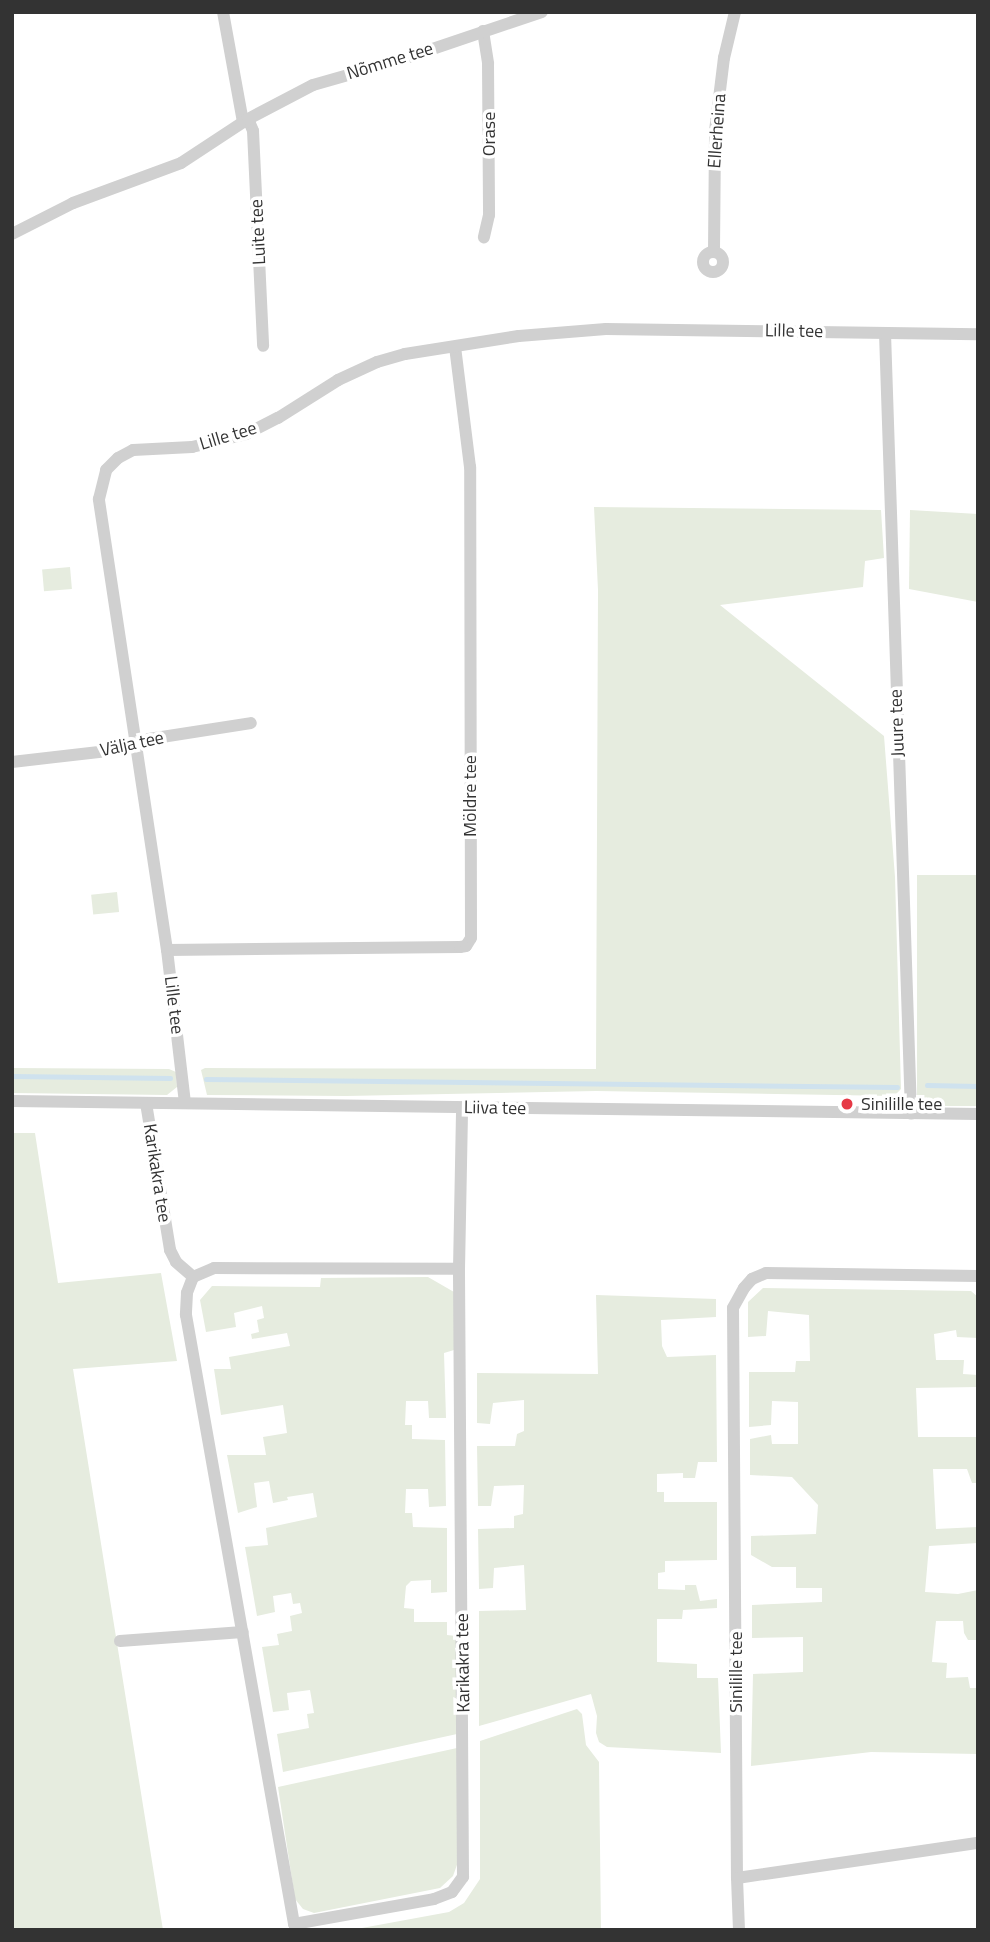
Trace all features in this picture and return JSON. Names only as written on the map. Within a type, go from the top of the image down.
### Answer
[{"type":"street","points":[[223,12],[245,120]]},
{"type":"street","name":"Nõmme tee","points":[[12,234],[73,204],[181,163],[245,120],[313,85],[394,62],[542,12]]},
{"type":"street","name":"Ellerheina","points":[[714,251],[715,131],[724,58],[735,12]]},
{"type":"street","name":"Orase","points":[[483,31],[489,92],[489,215],[484,237]]},
{"type":"street","name":"Luite tee","points":[[245,120],[253,131],[263,346]]},
{"type":"street","name":"Lille tee","points":[[185,1103],[167,950],[99,499],[106,470],[118,458],[134,450],[192,447],[246,434],[278,418],[338,380],[377,362],[519,336],[606,329],[978,334]]},
{"type":"street","name":"Juure tee","points":[[885,332],[911,1114]]},
{"type":"street","name":"Möldre tee","points":[[167,950],[460,947],[466,946],[471,938],[470,467],[454,347]]},
{"type":"street","name":"Välja tee","points":[[12,762],[117,750],[135,744],[251,723]]},
{"type":"street","name":"Liiva tee","points":[[12,1101],[978,1114]]},
{"type":"street","name":"Karikakra tee","points":[[146,1103],[170,1250],[176,1262],[193,1277],[187,1293],[186,1315],[294,1927],[435,1899],[452,1892],[463,1877],[459,1269],[462,1108]]},
{"type":"street","points":[[193,1277],[214,1268],[459,1269]]},
{"type":"street","name":"Sinilille tee","points":[[738,1930],[733,1308],[737,1297],[751,1279],[766,1273],[978,1276]]},
{"type":"street","points":[[120,1641],[243,1632]]},
{"type":"street","points":[[737,1878],[978,1843]]},
{"type":"shaded area","points":[[594,507],[881,510],[884,558],[865,561],[863,587],[720,605],[884,736],[895,877],[901,1089],[894,1096],[596,1091],[346,1096],[207,1095],[201,1070],[205,1068],[596,1069],[598,590]]},
{"type":"shaded area","points":[[910,510],[978,514],[978,602],[909,589]]},
{"type":"shaded area","points":[[70,567],[72,589],[44,591],[42,569]]},
{"type":"shaded area","points":[[917,875],[978,875],[978,1106],[917,1106]]},
{"type":"shaded area","points":[[117,892],[119,912],[93,915],[91,895]]},
{"type":"shaded area","points":[[12,1068],[169,1069],[176,1072],[177,1087],[167,1095],[12,1093]]},
{"type":"shaded area","points":[[12,1133],[35,1133],[58,1283],[161,1273],[177,1361],[73,1369],[163,1930],[12,1930]]},
{"type":"shaded area","points":[[428,1277],[454,1292],[454,1350],[444,1353],[446,1418],[429,1418],[428,1401],[406,1401],[405,1425],[412,1425],[412,1439],[445,1440],[446,1506],[429,1507],[428,1489],[406,1489],[405,1513],[412,1513],[413,1527],[447,1528],[447,1592],[431,1593],[431,1580],[411,1581],[406,1586],[404,1608],[414,1609],[414,1622],[447,1622],[447,1635],[456,1636],[457,1734],[283,1772],[277,1734],[309,1728],[307,1714],[314,1713],[310,1690],[287,1693],[289,1710],[273,1712],[262,1647],[279,1645],[277,1634],[292,1631],[290,1616],[302,1613],[300,1603],[293,1604],[291,1593],[273,1596],[275,1612],[257,1616],[245,1547],[268,1545],[266,1528],[317,1517],[313,1493],[287,1497],[288,1500],[273,1503],[269,1481],[254,1483],[257,1507],[238,1513],[227,1455],[266,1455],[263,1437],[287,1433],[283,1405],[221,1415],[214,1369],[231,1369],[229,1357],[290,1346],[287,1333],[252,1339],[251,1334],[259,1332],[257,1320],[264,1318],[262,1306],[234,1313],[236,1327],[206,1332],[200,1300],[212,1286],[320,1287],[321,1278]]},
{"type":"shaded area","points":[[763,1288],[971,1291],[978,1297],[978,1338],[957,1337],[956,1330],[934,1334],[936,1360],[964,1360],[963,1374],[978,1375],[978,1387],[916,1388],[918,1437],[978,1437],[978,1483],[972,1483],[967,1469],[933,1469],[936,1529],[978,1527],[978,1543],[929,1546],[925,1592],[958,1594],[978,1590],[978,1640],[968,1640],[963,1621],[936,1621],[932,1662],[947,1663],[946,1678],[968,1677],[970,1688],[978,1688],[978,1754],[871,1752],[751,1766],[753,1674],[803,1672],[803,1637],[752,1638],[752,1605],[822,1602],[822,1588],[796,1588],[796,1567],[772,1567],[751,1555],[751,1536],[816,1534],[818,1505],[792,1477],[750,1475],[750,1439],[771,1435],[772,1444],[798,1444],[798,1402],[772,1401],[771,1425],[749,1427],[749,1372],[795,1372],[796,1361],[810,1361],[809,1315],[768,1311],[766,1336],[748,1337],[748,1302]]},
{"type":"shaded area","points":[[596,1295],[716,1299],[716,1317],[661,1320],[662,1346],[667,1357],[716,1355],[717,1462],[698,1462],[695,1478],[683,1478],[683,1473],[657,1474],[657,1492],[664,1492],[664,1502],[717,1502],[717,1560],[665,1561],[665,1572],[658,1573],[658,1589],[685,1590],[685,1585],[696,1585],[700,1601],[717,1599],[717,1608],[683,1610],[682,1619],[657,1619],[657,1662],[697,1664],[697,1678],[718,1678],[721,1753],[607,1747],[599,1742],[596,1733],[597,1716],[591,1694],[479,1726],[479,1611],[526,1610],[524,1565],[494,1568],[493,1588],[479,1589],[478,1529],[514,1528],[514,1516],[523,1514],[524,1485],[494,1486],[491,1506],[478,1506],[477,1446],[515,1446],[517,1434],[524,1431],[524,1400],[493,1403],[490,1424],[477,1423],[477,1373],[598,1374]]},
{"type":"shaded area","points":[[577,1709],[582,1714],[586,1745],[599,1762],[601,1930],[351,1930],[449,1912],[464,1903],[480,1879],[480,1741]]},
{"type":"shaded area","points":[[457,1748],[458,1862],[453,1876],[440,1888],[314,1913],[303,1909],[295,1899],[278,1787]]},
{"type":"waterway","points":[[12,1076],[170,1078]]},
{"type":"waterway","points":[[206,1079],[897,1087]]},
{"type":"waterway","points":[[927,1085],[978,1086]]},
{"type":"place","name":"Sinilille tee","points":[[847,1104]]}]
